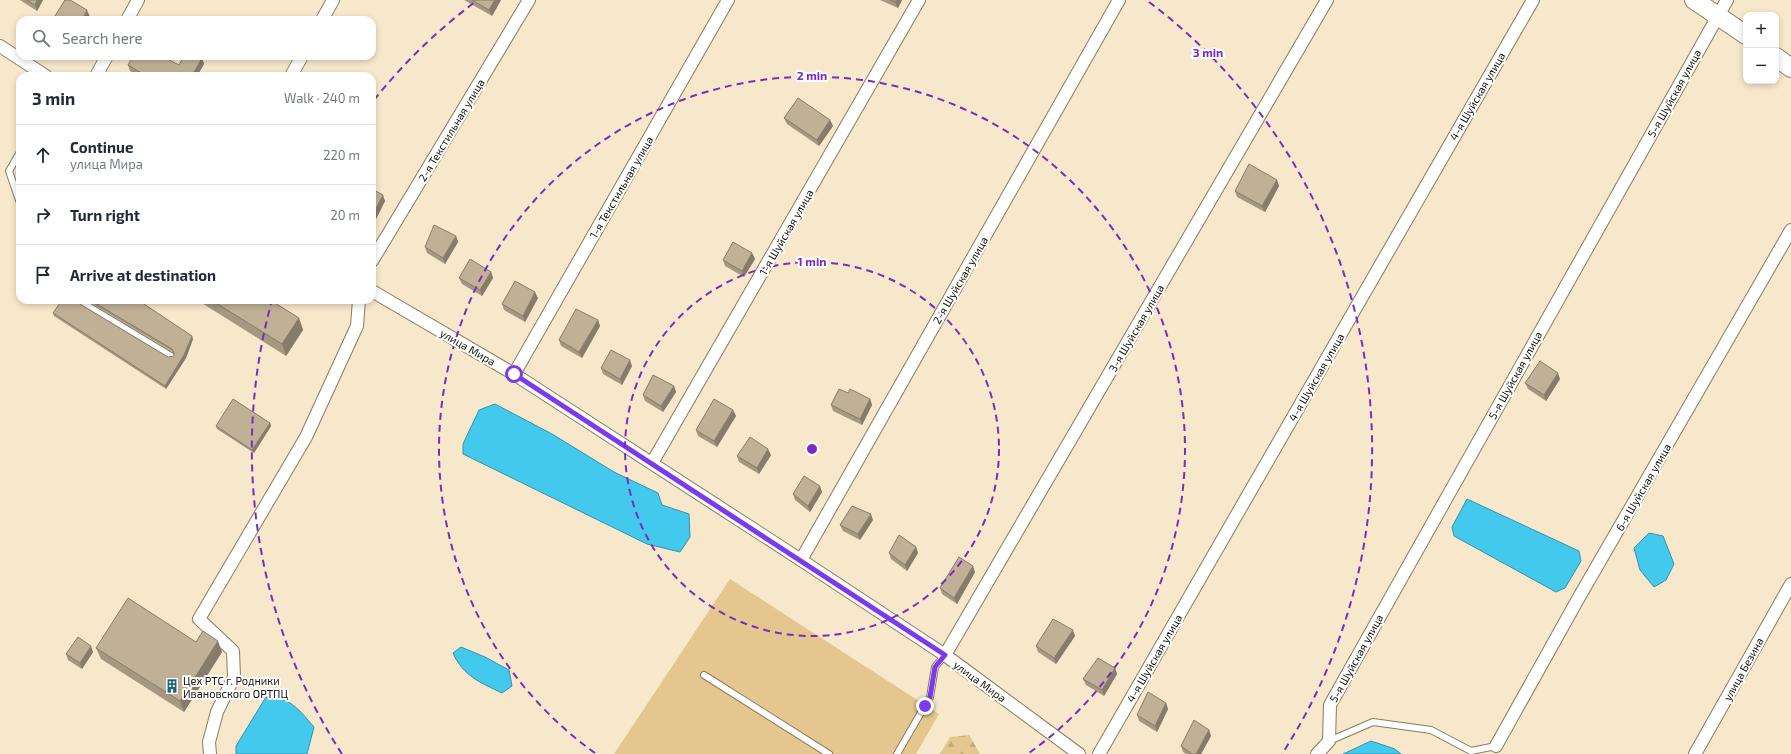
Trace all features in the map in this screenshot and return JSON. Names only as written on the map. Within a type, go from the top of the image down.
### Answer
[{"type":"street","points":[[129,16],[138,0]]},
{"type":"street","points":[[324,16],[333,0]]},
{"type":"street","name":"2-я Текстильная улица","points":[[376,254],[529,0]]},
{"type":"street","name":"1-я Текстильная улица","points":[[514,374],[728,0]]},
{"type":"street","name":"1-я Шуйская улица","points":[[652,463],[920,0]]},
{"type":"street","name":"2-я Шуйская улица","points":[[801,560],[1119,0]]},
{"type":"street","name":"3-я Шуйская улица","points":[[945,655],[1327,0]]},
{"type":"street","name":"4-я Шуйская улица","points":[[1099,754],[1533,0]]},
{"type":"street","points":[[1694,0],[1722,7],[1743,32]]},
{"type":"street","name":"5-я Шуйская улица","points":[[1329,741],[1330,705],[1722,7]]},
{"type":"street","points":[[1,50],[16,59]]},
{"type":"street","points":[[1779,59],[1791,68]]},
{"type":"street","points":[[18,60],[39,72]]},
{"type":"street","points":[[98,72],[105,60]]},
{"type":"street","points":[[293,72],[300,60]]},
{"type":"street","name":"6-я Шуйская улица","points":[[1496,746],[1578,599],[1791,230]]},
{"type":"street","name":"улица Мира","points":[[376,293],[514,374],[801,560],[945,655],[1079,754]]},
{"type":"street","points":[[210,754],[209,742],[217,712],[234,677],[233,651],[199,619],[306,437],[357,326],[359,304]]},
{"type":"street","name":"улица Безина","points":[[1695,754],[1791,584]]},
{"type":"street","points":[[1317,754],[1329,741]]},
{"type":"lane","points":[[16,159],[9,171],[16,191]]},
{"type":"lane","points":[[85,304],[170,356]]},
{"type":"lane","points":[[897,754],[930,697],[935,667],[945,655]]},
{"type":"lane","points":[[704,674],[829,754]]},
{"type":"lane","points":[[1329,741],[1373,722],[1431,730],[1471,751],[1496,746]]},
{"type":"green space","points":[[730,579],[939,714],[916,754],[614,754]]},
{"type":"green space","points":[[969,735],[980,754],[940,754],[950,737]]},
{"type":"water","points":[[495,404],[552,434],[614,472],[658,493],[662,505],[689,514],[690,537],[680,552],[647,544],[463,454],[463,444],[479,410]]},
{"type":"water","points":[[1467,499],[1579,551],[1581,561],[1565,588],[1556,592],[1454,536],[1452,527]]},
{"type":"water","points":[[1649,533],[1663,536],[1674,564],[1666,580],[1654,587],[1640,570],[1634,548]]},
{"type":"water","points":[[461,647],[485,657],[509,670],[512,686],[502,693],[473,678],[462,668],[453,653]]},
{"type":"water","points":[[266,697],[282,699],[288,702],[299,710],[314,727],[307,754],[236,754],[236,746]]},
{"type":"water","points":[[1371,741],[1395,749],[1401,754],[1343,754]]},
{"type":"building","points":[[27,0],[37,0],[35,5]]},
{"type":"building","points":[[65,0],[70,0],[87,10],[84,16],[55,16]]},
{"type":"building","points":[[472,0],[495,0],[489,10]]},
{"type":"building","points":[[131,60],[170,60],[179,65],[182,60],[201,60],[194,72],[139,72],[128,65]]},
{"type":"building","points":[[798,98],[830,120],[817,140],[784,118]]},
{"type":"building","points":[[1249,164],[1277,180],[1262,206],[1235,191]]},
{"type":"building","points":[[376,191],[383,195],[376,209]]},
{"type":"building","points":[[434,225],[456,236],[443,258],[425,247]]},
{"type":"building","points":[[733,242],[752,253],[742,271],[723,260]]},
{"type":"building","points":[[470,259],[491,272],[480,290],[459,278]]},
{"type":"building","points":[[515,281],[535,292],[523,316],[502,304]]},
{"type":"building","points":[[59,304],[80,304],[168,357],[174,356],[172,349],[97,304],[144,304],[192,336],[184,355],[165,386],[53,313]]},
{"type":"building","points":[[217,304],[276,304],[299,318],[282,344]]},
{"type":"building","points":[[576,309],[598,320],[579,352],[559,340]]},
{"type":"building","points":[[611,350],[630,360],[620,379],[601,368]]},
{"type":"building","points":[[1540,361],[1558,373],[1544,395],[1525,383]]},
{"type":"building","points":[[653,375],[674,386],[661,406],[643,395]]},
{"type":"building","points":[[839,389],[848,393],[850,389],[870,399],[860,419],[831,405]]},
{"type":"building","points":[[233,399],[270,423],[252,450],[216,426]]},
{"type":"building","points":[[714,399],[733,410],[714,441],[696,430]]},
{"type":"building","points":[[750,437],[768,449],[757,468],[737,456]]},
{"type":"building","points":[[804,476],[820,486],[808,506],[793,494]]},
{"type":"building","points":[[852,506],[871,514],[858,534],[840,525]]},
{"type":"building","points":[[899,535],[916,547],[905,565],[889,553]]},
{"type":"building","points":[[959,557],[973,566],[954,598],[940,588]]},
{"type":"building","name":"Цех РТС г. Родники Ивановского ОРТПЦ","points":[[128,598],[196,642],[203,631],[218,641],[180,701],[96,648]]},
{"type":"building","points":[[1053,619],[1073,630],[1054,658],[1036,646]]},
{"type":"building","points":[[78,637],[91,646],[80,663],[66,654]]},
{"type":"building","points":[[1098,658],[1115,668],[1102,690],[1083,679]]},
{"type":"building","points":[[1148,692],[1166,703],[1155,726],[1137,715]]},
{"type":"building","points":[[1194,720],[1209,730],[1196,754],[1192,754],[1181,746]]},
{"type":"place","name":"Цех РТС г. Родники Ивановского ОРТПЦ","points":[[172,686]]},
{"type":"route","points":[[514,374],[945,655],[935,667],[930,697],[925,706]]}]
